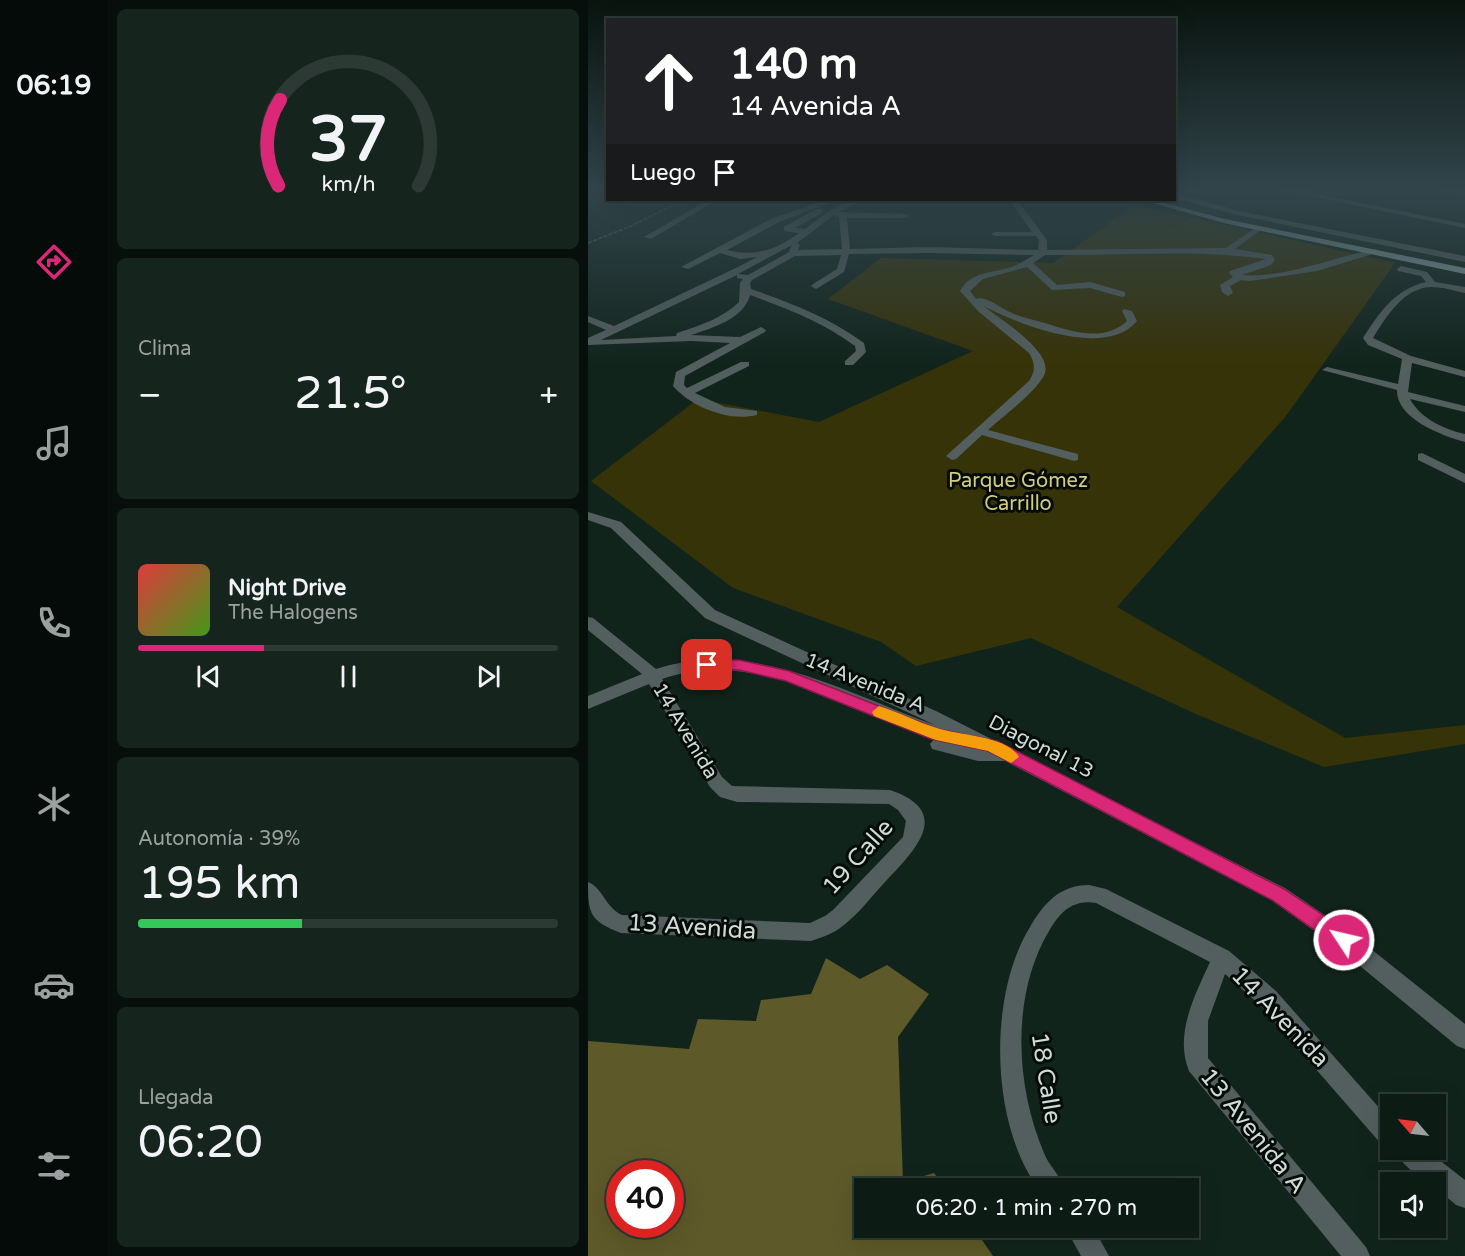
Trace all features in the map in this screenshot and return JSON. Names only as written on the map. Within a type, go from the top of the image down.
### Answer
[{"type":"main road","points":[[1349,247],[1465,271]]},
{"type":"main road","points":[[1386,247],[1465,262]]},
{"type":"street","points":[[685,267],[730,247]]},
{"type":"street","points":[[588,343],[732,274],[782,247]]},
{"type":"street","points":[[793,253],[795,247]]},
{"type":"street","points":[[816,286],[841,270],[846,247]]},
{"type":"street","points":[[1042,247],[1042,253]]},
{"type":"street","points":[[1163,258],[1214,257],[1234,247]]},
{"type":"street","points":[[1394,247],[1465,262]]},
{"type":"street","points":[[666,339],[685,334],[729,314],[742,304],[747,291],[745,282],[749,278],[793,253],[846,250],[1042,253],[1228,251],[1262,254],[1271,260],[1262,266],[1235,270],[1233,273],[1240,277]]},
{"type":"street","points":[[722,251],[740,256],[770,253]]},
{"type":"street","points":[[1228,293],[1225,285],[1240,277],[1296,272],[1375,252]]},
{"type":"street","points":[[952,456],[1032,383],[1040,371],[1040,361],[1034,351],[984,314],[968,298],[965,291],[967,285],[976,279],[1028,263],[1042,253]]},
{"type":"street","points":[[1028,263],[1055,288],[1090,285],[1122,294]]},
{"type":"street","points":[[1401,268],[1424,274],[1432,284]]},
{"type":"street","points":[[732,274],[749,278]]},
{"type":"street","points":[[1465,290],[1432,284],[1407,290],[1384,313],[1368,338],[1372,343],[1407,358],[1465,374]]},
{"type":"street","points":[[747,291],[806,313],[848,335],[860,345],[861,352],[849,363]]},
{"type":"street","points":[[968,298],[980,300],[1007,315],[1083,337],[1095,337],[1128,326],[1132,321],[1127,311]]},
{"type":"street","points":[[588,319],[614,329]]},
{"type":"street","points":[[753,413],[730,413],[686,393],[678,386],[680,374],[761,330]]},
{"type":"street","points":[[588,343],[666,339],[740,340]]},
{"type":"street","points":[[1407,358],[1402,391],[1410,411],[1455,436],[1465,438]]},
{"type":"street","points":[[686,393],[746,364]]},
{"type":"street","points":[[1327,370],[1465,410]]},
{"type":"street","points":[[980,431],[1074,457]]},
{"type":"street","points":[[1422,457],[1465,479]]},
{"type":"street","name":"Diagonal 13","points":[[588,516],[616,525],[710,614],[991,746],[1278,894],[1344,940],[1465,1038]]},
{"type":"street","name":"14 Avenida","points":[[588,622],[636,658],[653,677],[716,782],[726,792],[748,796],[881,796],[906,804]]},
{"type":"street","name":"14 Avenida A","points":[[588,703],[653,677],[697,665],[739,665],[789,676],[936,734],[991,746]]},
{"type":"street","name":"14 Avenida A","points":[[722,666],[737,673],[777,681],[936,744],[978,753],[1008,755]]},
{"type":"street","name":"19 Calle","points":[[811,932],[832,923],[840,916],[910,843],[917,823],[906,804]]},
{"type":"street","name":"13 Avenida","points":[[588,891],[599,912],[609,920],[621,924],[811,932]]},
{"type":"street","name":"14 Avenida","points":[[1086,891],[1099,895],[1222,958],[1268,998],[1380,1126]]},
{"type":"street","name":"18 Calle","points":[[1046,1178],[1034,1159],[1012,1069],[1009,1028],[1024,958],[1050,911],[1060,902],[1086,891]]},
{"type":"street","name":"13 Avenida A","points":[[1222,958],[1199,1012],[1193,1035],[1197,1063],[1357,1256]]},
{"type":"street","points":[[1420,1160],[1465,1196]]},
{"type":"street","points":[[1085,1238],[1096,1256]]},
{"type":"green space","name":"Parque Gómez Carrillo","points":[[1076,247],[1322,247],[1395,263],[1286,416],[1117,607],[1345,738],[1465,725],[1465,744],[1324,767],[1196,714],[1031,638],[916,666],[881,642],[733,588],[591,481],[698,399],[819,422],[973,351],[828,299],[881,258],[1053,263]]},
{"type":"shaded area","points":[[826,958],[860,979],[887,965],[929,994],[898,1037],[903,1178],[854,1178],[854,1238],[981,1238],[993,1256],[588,1256],[588,1041],[689,1049],[698,1019],[756,1021],[761,1000],[811,994]]},
{"type":"shaded area","points":[[934,1173],[938,1178],[917,1178]]},
{"type":"slow traffic","points":[[879,712],[936,734],[991,746],[1011,757]]},
{"type":"route","points":[[707,665],[739,665],[789,676],[936,734],[991,746],[1197,850],[1278,894],[1344,940]]}]
